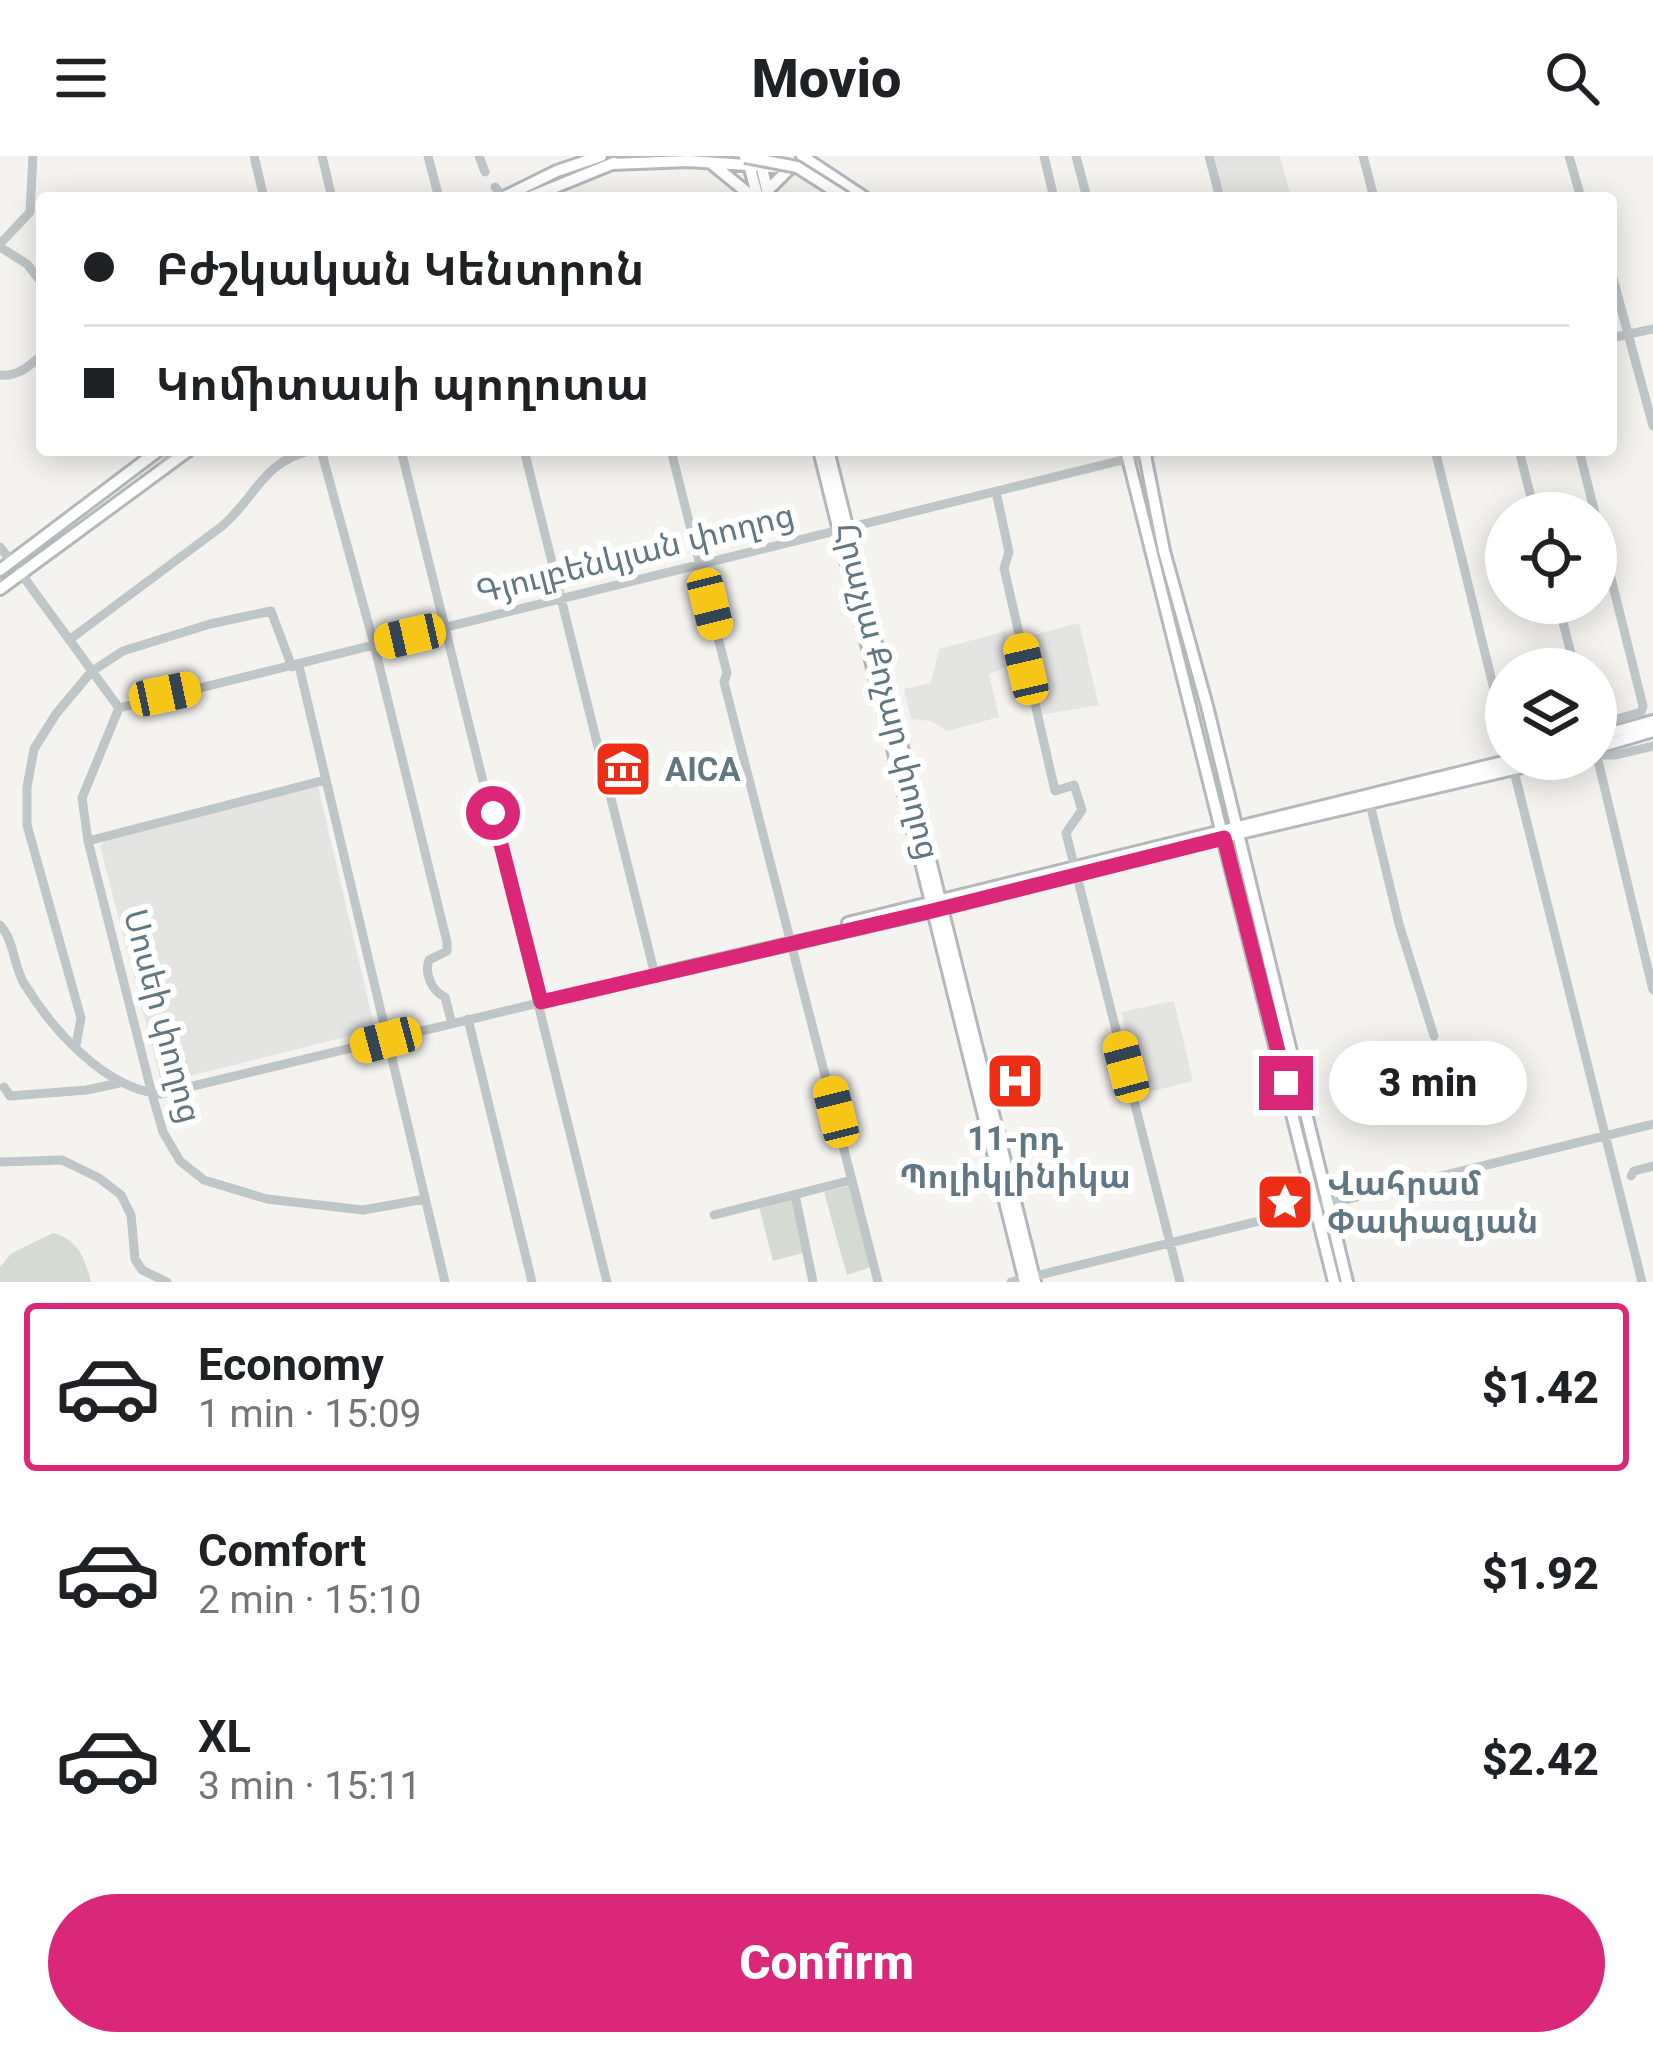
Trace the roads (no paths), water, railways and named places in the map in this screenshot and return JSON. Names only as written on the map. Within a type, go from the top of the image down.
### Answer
[{"type":"main road","points":[[505,192],[601,158],[649,156]]},
{"type":"main road","points":[[728,156],[789,164],[839,192]]},
{"type":"main road","points":[[777,156],[799,163],[841,192]]},
{"type":"main road","points":[[802,156],[856,192]]},
{"type":"main road","points":[[540,192],[601,158],[789,162],[827,192]]},
{"type":"main road","points":[[711,159],[756,192]]},
{"type":"main road","points":[[752,160],[761,192]]},
{"type":"main road","points":[[765,192],[789,162]]},
{"type":"main road","points":[[0,570],[151,456]]},
{"type":"main road","points":[[0,589],[180,456]]},
{"type":"main road","name":"Հրաչյա Քոչար փողոց","points":[[825,456],[1026,1280]]},
{"type":"main road","points":[[1127,456],[1229,832]]},
{"type":"main road","points":[[1145,456],[1229,832],[1322,1204],[1347,1282]]},
{"type":"main road","points":[[1617,731],[1653,721]]},
{"type":"main road","points":[[1617,744],[1653,731]]},
{"type":"main road","points":[[655,975],[668,966],[936,906],[1485,769]]},
{"type":"main road","points":[[1229,832],[1370,804],[1485,770]]},
{"type":"main road","points":[[1322,1204],[1334,1282]]},
{"type":"street","points":[[33,156],[30,212],[0,246],[36,275]]},
{"type":"street","points":[[254,156],[263,192]]},
{"type":"street","points":[[322,156],[331,192]]},
{"type":"street","points":[[428,156],[437,192]]},
{"type":"street","points":[[479,156],[485,172]]},
{"type":"street","points":[[1044,156],[1053,192]]},
{"type":"street","points":[[1076,156],[1085,192]]},
{"type":"street","points":[[1209,156],[1218,192]]},
{"type":"street","points":[[1364,156],[1373,192]]},
{"type":"street","points":[[1569,156],[1578,192]]},
{"type":"street","points":[[1617,291],[1653,427]]},
{"type":"street","points":[[1617,337],[1653,329]]},
{"type":"street","points":[[0,375],[22,371],[36,360]]},
{"type":"street","points":[[159,469],[172,456]]},
{"type":"street","points":[[69,640],[242,510],[255,483],[294,456]]},
{"type":"street","points":[[319,456],[374,644],[448,947],[447,952],[428,960],[427,973],[445,998],[452,1024]]},
{"type":"street","points":[[403,456],[607,1282]]},
{"type":"street","points":[[0,926],[7,933],[25,985],[76,1045],[119,1083],[152,1094],[171,1095],[655,975],[526,456]]},
{"type":"street","points":[[673,456],[727,673],[724,682],[878,1282]]},
{"type":"street","name":"Գյուլբենկյան փողոց","points":[[119,708],[996,492],[1123,456]]},
{"type":"street","points":[[1437,456],[1485,652]]},
{"type":"street","points":[[1521,456],[1530,492]]},
{"type":"street","points":[[1580,456],[1589,492]]},
{"type":"street","points":[[996,492],[1009,551],[1004,568],[1055,790],[1074,785],[1082,810],[1066,833],[1180,1282]]},
{"type":"street","points":[[0,547],[11,560]]},
{"type":"street","points":[[20,572],[119,708]]},
{"type":"street","points":[[1617,604],[1643,709],[1617,718]]},
{"type":"street","points":[[76,1045],[81,1018],[27,825],[34,749],[56,714],[94,670],[123,651],[271,611],[295,666],[325,780],[446,1282]]},
{"type":"street","name":"Սոսեի փողոց","points":[[119,708],[82,797],[88,841],[152,1094],[175,1155],[193,1174],[218,1186],[267,1199],[363,1210],[425,1199]]},
{"type":"street","points":[[1617,755],[1653,746]]},
{"type":"street","points":[[88,841],[325,780]]},
{"type":"street","points":[[1517,780],[1642,1282]]},
{"type":"street","points":[[1603,780],[1653,990]]},
{"type":"street","points":[[1370,804],[1399,924],[1434,1036]]},
{"type":"street","points":[[468,1019],[532,1282]]},
{"type":"street","points":[[4,1088],[10,1096],[50,1095],[119,1083]]},
{"type":"street","points":[[1026,1280],[1653,1124]]},
{"type":"street","points":[[0,1162],[62,1160],[99,1178],[121,1195],[131,1215],[135,1259],[142,1270],[167,1282]]},
{"type":"street","points":[[1631,1176],[1653,1166]]},
{"type":"street","points":[[714,1216],[853,1180]]},
{"type":"street","points":[[795,1195],[814,1282]]},
{"type":"place","name":"AICA","points":[[623,769]]},
{"type":"place","name":"11-րդ Պոլիկլինիկա","points":[[1015,1081]]},
{"type":"place","name":"Վահրամ Փափազյան","points":[[1285,1202]]}]
